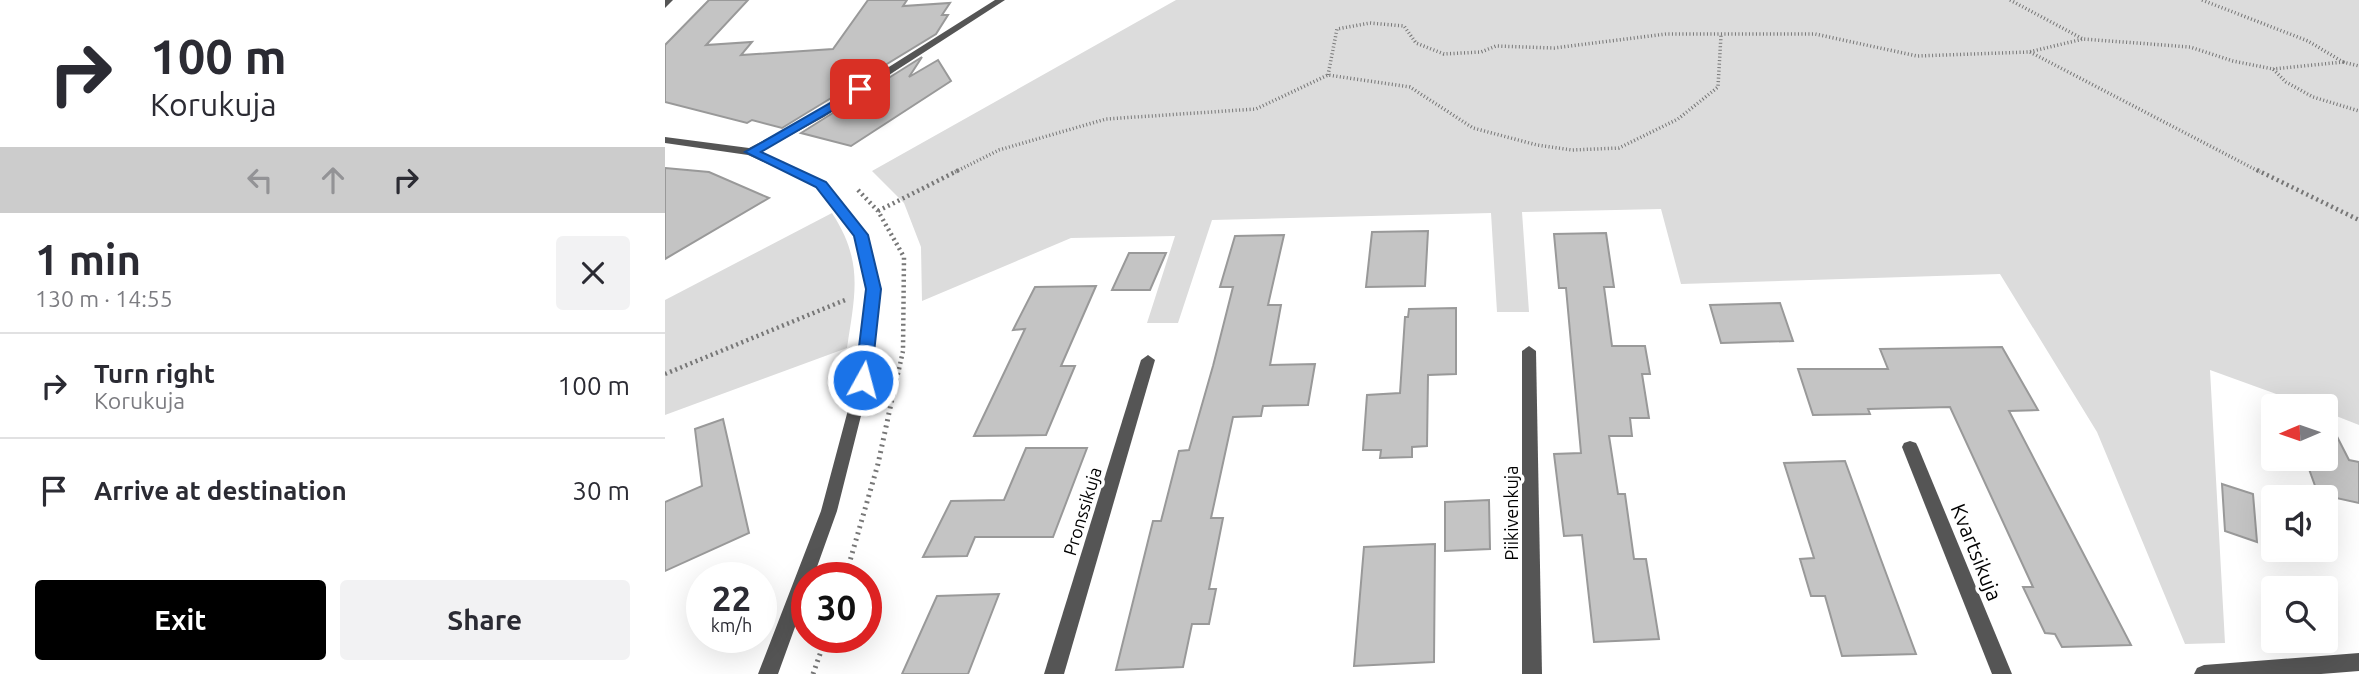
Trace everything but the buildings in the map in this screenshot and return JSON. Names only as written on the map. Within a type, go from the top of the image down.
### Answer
[{"type":"street","points":[[665,5],[669,0]]},
{"type":"street","points":[[751,152],[820,115],[1001,0]]},
{"type":"street","points":[[665,140],[751,152],[821,184],[861,235],[873,289],[863,380],[829,511],[768,674]]},
{"type":"street","name":"Piikivenkuja","points":[[1529,351],[1532,674]]},
{"type":"street","name":"Pronssikuja","points":[[1054,674],[1148,360]]},
{"type":"street","name":"Kvartsikuja","points":[[1910,447],[2002,674]]},
{"type":"street","points":[[2204,674],[2359,662]]},
{"type":"path","points":[[2010,0],[2083,39]]},
{"type":"path","points":[[2202,0],[2308,41],[2343,62],[2359,66]]},
{"type":"path","points":[[1328,75],[1337,29],[1370,23],[1403,26],[1416,43],[1444,54],[1481,52],[1496,46],[1554,48],[1666,34],[1815,34],[1917,55],[2029,52],[2083,39],[2190,47],[2233,61],[2273,68],[2343,62]]},
{"type":"path","points":[[878,211],[999,150],[1106,119],[1256,109],[1328,75],[1410,87],[1473,128],[1537,145],[1572,150],[1619,148],[1678,119],[1718,87],[1721,35]]},
{"type":"path","points":[[2029,52],[2130,102],[2241,164],[2359,220]]},
{"type":"path","points":[[2273,68],[2286,82],[2313,97],[2359,111]]},
{"type":"path","points":[[665,374],[873,289]]},
{"type":"path","points":[[813,674],[820,653]]},
{"type":"shaded area","points":[[1176,0],[2359,0],[2359,425],[2338,417],[2338,394],[2276,394],[2210,370],[2225,643],[2185,644],[2097,432],[2000,274],[1681,284],[1661,209],[1522,212],[1529,312],[1497,312],[1491,213],[1212,220],[1178,323],[1147,323],[1175,236],[1071,238],[922,301],[921,247],[904,203],[872,171]]},
{"type":"shaded area","points":[[832,213],[849,247],[855,279],[847,348],[665,415],[665,300]]},
{"type":"route","points":[[860,89],[820,115],[751,152],[821,184],[861,235],[873,289],[863,380]]}]
